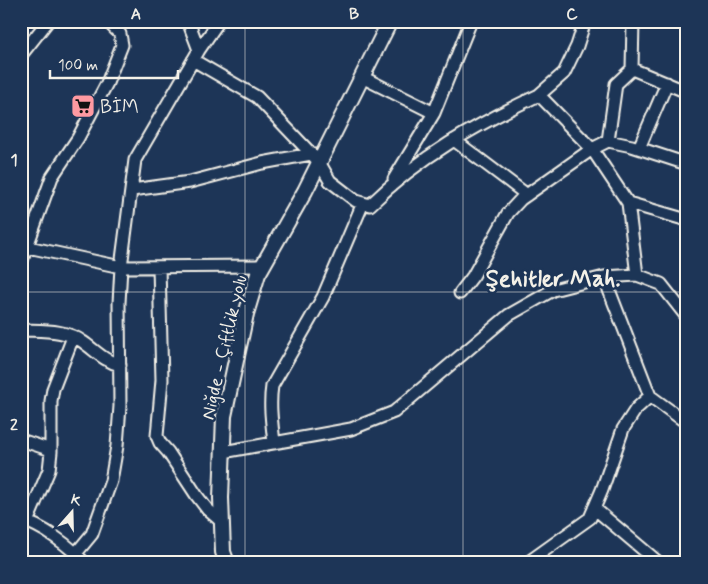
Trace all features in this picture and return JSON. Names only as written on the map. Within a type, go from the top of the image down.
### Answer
[{"type":"main road","name":"Niğde - Çiftlik yolu","points":[[227,563],[223,552],[222,522],[224,416],[246,314],[258,274],[315,158],[362,77],[390,21]]},
{"type":"street","points":[[21,55],[48,21]]},
{"type":"street","points":[[21,263],[25,245],[52,177],[78,138],[107,83],[122,46],[120,34],[108,21]]},
{"type":"street","points":[[188,21],[196,55],[257,97],[315,158],[330,181],[356,201],[370,205],[392,183],[449,142],[480,124],[539,95],[564,73],[577,46],[585,21]]},
{"type":"street","points":[[68,563],[92,534],[112,481],[120,406],[119,302],[121,267],[135,160],[196,55],[219,21]]},
{"type":"street","points":[[392,183],[434,113],[471,21]]},
{"type":"street","points":[[608,141],[616,84],[632,69],[633,21]]},
{"type":"street","points":[[632,69],[687,92]]},
{"type":"street","points":[[362,77],[434,113]]},
{"type":"street","points":[[639,148],[666,83]]},
{"type":"street","points":[[539,95],[592,149],[628,203],[637,276]]},
{"type":"street","points":[[454,140],[527,195]]},
{"type":"street","points":[[460,293],[477,268],[501,223],[515,205],[592,149],[608,141],[639,148],[687,164]]},
{"type":"street","points":[[132,190],[190,182],[262,163],[315,158]]},
{"type":"street","points":[[274,443],[270,397],[272,386],[323,297],[362,203]]},
{"type":"street","points":[[628,203],[687,220]]},
{"type":"street","points":[[25,245],[121,267],[262,266]]},
{"type":"street","points":[[159,267],[162,380],[157,436],[160,444],[168,452],[202,502],[222,522]]},
{"type":"street","points":[[223,452],[351,430],[394,412],[509,315],[553,290],[604,277],[637,276],[661,284],[687,317]]},
{"type":"street","points":[[604,277],[650,396],[687,423]]},
{"type":"street","points":[[21,330],[52,331],[73,337],[82,341],[110,363],[120,365]]},
{"type":"street","points":[[73,337],[52,389],[50,401],[51,450],[49,470],[24,521],[76,553],[84,563]]},
{"type":"street","points":[[537,561],[570,531],[590,518],[623,429],[636,410],[650,396]]},
{"type":"street","points":[[21,440],[51,450]]},
{"type":"street","points":[[594,508],[659,563]]},
{"type":"place","name":"BİM","points":[[83,106]]},
{"type":"district","name":"Şehitler Mah.","points":[[553,278]]}]
